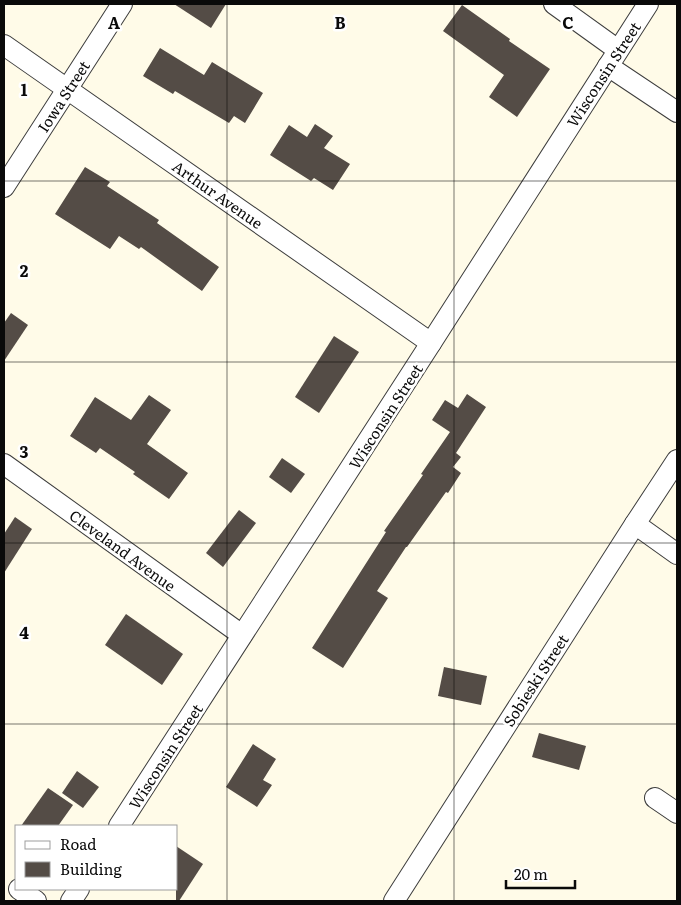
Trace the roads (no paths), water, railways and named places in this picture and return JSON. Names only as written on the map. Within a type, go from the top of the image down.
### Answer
[{"type":"street","name":"Iowa Street","points":[[4,187],[122,4]]},
{"type":"street","points":[[554,4],[613,58],[677,112]]},
{"type":"street","name":"Wisconsin Street","points":[[120,825],[431,344],[648,4]]},
{"type":"street","name":"Arthur Avenue","points":[[4,44],[431,344]]},
{"type":"street","name":"Sobieski Street","points":[[397,900],[677,460]]},
{"type":"street","name":"Cleveland Avenue","points":[[4,464],[242,635]]},
{"type":"street","points":[[635,524],[677,554]]},
{"type":"street","points":[[655,798],[677,813]]},
{"type":"street","points":[[4,878],[15,886]]},
{"type":"street","points":[[20,890],[36,901]]},
{"type":"street","points":[[71,901],[78,890]]}]
